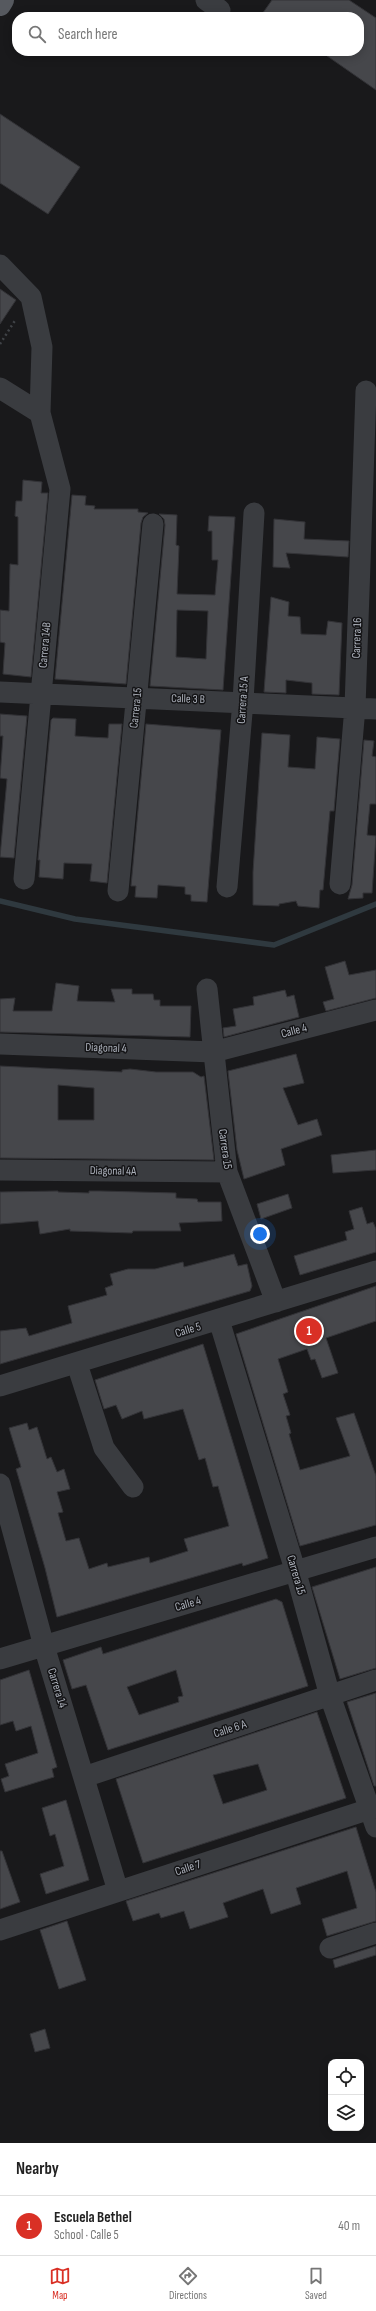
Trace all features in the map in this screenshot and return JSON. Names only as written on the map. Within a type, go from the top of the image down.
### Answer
[{"type":"main road","points":[[0,5],[3,0]]},
{"type":"street","name":"Carrera 14B","points":[[0,265],[31,297],[42,347],[40,414],[60,489],[24,879]]},
{"type":"street","points":[[0,388],[40,414]]},
{"type":"street","name":"Carrera 16","points":[[340,884],[355,707],[366,391]]},
{"type":"street","name":"Carrera 15 A","points":[[228,887],[243,701],[254,513]]},
{"type":"street","name":"Carrera 15","points":[[118,891],[153,524]]},
{"type":"street","name":"Calle 3 B","points":[[0,692],[243,701],[376,708]]},
{"type":"street","name":"Carrera 15","points":[[207,989],[227,1172],[276,1302]]},
{"type":"street","name":"Calle 4","points":[[213,1052],[376,1010]]},
{"type":"street","name":"Diagonal 4","points":[[0,1044],[213,1052]]},
{"type":"street","name":"Diagonal 4A","points":[[0,1170],[227,1172]]},
{"type":"street","name":"Calle 5","points":[[0,1386],[376,1271]]},
{"type":"street","name":"Carrera 15","points":[[219,1320],[296,1573],[330,1696],[374,1814]]},
{"type":"street","points":[[76,1364],[104,1448],[133,1487]]},
{"type":"street","name":"Carrera 14","points":[[0,1484],[44,1646],[118,1890]]},
{"type":"street","name":"Calle 4","points":[[0,1659],[296,1573],[376,1547]]},
{"type":"street","name":"Calle 6 A","points":[[84,1777],[376,1680]]},
{"type":"street","name":"Calle 7","points":[[0,1930],[118,1890],[374,1814]]},
{"type":"street","points":[[330,1948],[376,1933]]},
{"type":"building","points":[[272,0],[349,0],[376,18],[376,90],[327,56],[364,56],[364,12],[264,12]]},
{"type":"building","points":[[0,114],[80,167],[48,214],[0,183]]},
{"type":"building","points":[[0,289],[16,300],[0,324]]},
{"type":"building","points":[[23,480],[42,482],[41,493],[48,493],[31,677],[3,674],[5,643],[0,642],[0,610],[9,611],[10,564],[18,565],[18,517],[15,516],[16,501],[22,501]]},
{"type":"building","points":[[72,495],[86,496],[85,505],[95,506],[94,509],[138,509],[138,512],[148,513],[143,517],[141,523],[126,684],[55,679]]},
{"type":"building","points":[[159,514],[177,515],[176,545],[179,546],[177,594],[215,595],[218,560],[212,560],[212,531],[208,531],[209,516],[235,517],[223,690],[150,686],[165,525],[164,519]],"holes":[[[177,610],[208,611],[206,659],[176,657]]]},
{"type":"building","points":[[274,519],[305,522],[304,539],[349,541],[348,557],[286,553],[290,568],[273,567]]},
{"type":"building","points":[[271,597],[289,602],[288,616],[300,617],[301,634],[326,635],[328,621],[342,623],[339,695],[312,694],[312,683],[286,680],[286,693],[264,692]]},
{"type":"building","points":[[0,714],[27,716],[14,858],[0,857],[7,779],[0,778],[3,736],[0,736]]},
{"type":"building","points":[[53,718],[76,719],[75,736],[108,738],[109,724],[122,724],[107,883],[90,881],[92,864],[64,863],[63,879],[39,877],[40,860],[38,860],[51,720]]},
{"type":"building","points":[[146,724],[221,730],[207,902],[191,901],[191,895],[185,894],[185,887],[158,885],[157,898],[135,897],[136,886],[131,886]]},
{"type":"building","points":[[262,733],[290,735],[288,767],[315,769],[317,737],[340,739],[334,811],[330,811],[323,890],[320,890],[319,908],[298,906],[296,901],[279,904],[279,906],[253,905],[253,872]]},
{"type":"building","points":[[364,740],[374,741],[372,756],[376,757],[376,804],[370,804],[367,835],[376,836],[372,893],[363,893],[363,898],[348,899],[352,885]]},
{"type":"building","points":[[345,961],[349,975],[376,970],[376,998],[326,1011],[323,1002],[334,999],[325,967]]},
{"type":"building","points":[[56,983],[79,986],[77,1001],[115,1002],[111,989],[132,989],[132,994],[153,994],[154,1000],[160,1000],[160,1006],[191,1006],[190,1037],[0,1032],[0,999],[15,998],[13,1011],[52,1011]]},
{"type":"building","points":[[285,990],[287,997],[294,995],[299,1017],[224,1037],[223,1028],[236,1026],[233,1009],[254,1005],[253,997]]},
{"type":"building","points":[[296,1054],[304,1083],[283,1088],[298,1125],[317,1119],[322,1135],[281,1149],[285,1165],[244,1179],[237,1150],[228,1071]]},
{"type":"building","points":[[0,1066],[122,1072],[122,1070],[130,1069],[156,1072],[193,1072],[201,1077],[204,1076],[214,1160],[0,1158]],"holes":[[[58,1085],[94,1088],[94,1120],[58,1120]]]},
{"type":"building","points":[[376,1150],[376,1170],[333,1173],[331,1155]]},
{"type":"building","points":[[58,1191],[89,1193],[89,1191],[100,1191],[176,1193],[176,1198],[197,1199],[198,1202],[221,1202],[222,1221],[179,1223],[181,1231],[133,1231],[132,1233],[70,1231],[70,1229],[40,1234],[38,1221],[0,1224],[0,1192]]},
{"type":"building","points":[[288,1194],[292,1208],[261,1219],[257,1204]]},
{"type":"building","points":[[362,1207],[367,1224],[373,1222],[376,1229],[376,1252],[300,1275],[294,1256],[347,1240],[345,1232],[354,1229],[349,1211]]},
{"type":"building","points":[[234,1254],[238,1266],[247,1264],[252,1286],[250,1291],[0,1364],[0,1331],[26,1328],[29,1336],[72,1323],[68,1306],[107,1295],[105,1288],[113,1285],[110,1274],[128,1269],[155,1269],[183,1262],[184,1267]]},
{"type":"building","points":[[376,1286],[376,1321],[326,1338],[338,1373],[322,1378],[315,1359],[311,1360],[307,1349],[278,1359],[288,1392],[283,1394],[290,1415],[286,1416],[291,1433],[289,1434],[300,1470],[350,1456],[336,1418],[354,1413],[376,1476],[376,1525],[300,1546],[236,1334]]},
{"type":"building","points":[[203,1344],[268,1558],[243,1566],[242,1563],[57,1617],[45,1568],[16,1469],[21,1467],[9,1428],[27,1423],[29,1430],[37,1427],[47,1459],[51,1457],[57,1472],[64,1469],[70,1489],[57,1492],[63,1512],[58,1513],[66,1541],[79,1538],[89,1569],[107,1563],[108,1567],[149,1557],[150,1563],[188,1551],[184,1539],[229,1526],[218,1486],[213,1487],[205,1458],[199,1460],[183,1409],[144,1419],[142,1411],[122,1419],[116,1405],[104,1409],[95,1380]]},
{"type":"building","points":[[376,1567],[376,1668],[340,1679],[312,1587]]},
{"type":"building","points":[[276,1599],[282,1602],[308,1686],[108,1750],[86,1685],[72,1689],[63,1660],[101,1647],[103,1654]],"holes":[[[176,1670],[183,1696],[178,1697],[179,1702],[139,1715],[127,1687]]]},
{"type":"building","points":[[29,1670],[57,1767],[52,1769],[54,1777],[5,1792],[1,1779],[9,1776],[5,1764],[38,1753],[31,1726],[16,1731],[13,1721],[0,1725],[0,1680]]},
{"type":"building","points":[[376,1693],[376,1786],[374,1786],[347,1702]]},
{"type":"building","points":[[317,1712],[346,1798],[143,1863],[116,1779]],"holes":[[[258,1764],[267,1790],[223,1804],[213,1775]]]},
{"type":"building","points":[[66,1800],[89,1880],[46,1894],[40,1874],[64,1866],[55,1834],[50,1836],[42,1808]]},
{"type":"building","points":[[356,1827],[376,1892],[376,1921],[327,1936],[322,1919],[357,1908],[347,1871],[296,1888],[301,1904],[271,1914],[263,1889],[223,1903],[228,1917],[190,1929],[184,1911],[161,1918],[159,1913],[133,1921],[126,1901]]},
{"type":"building","points":[[0,1851],[2,1851],[20,1902],[0,1909]]},
{"type":"building","points":[[67,1921],[86,1980],[59,1989],[40,1930]]},
{"type":"building","points":[[376,1946],[376,1955],[335,1968],[333,1960]]},
{"type":"building","points":[[45,2029],[50,2048],[35,2052],[30,2034]]},
{"type":"waterway","points":[[0,901],[75,919],[274,945],[376,904]]},
{"type":"place","name":"Escuela Bethel","points":[[309,1331]]}]
